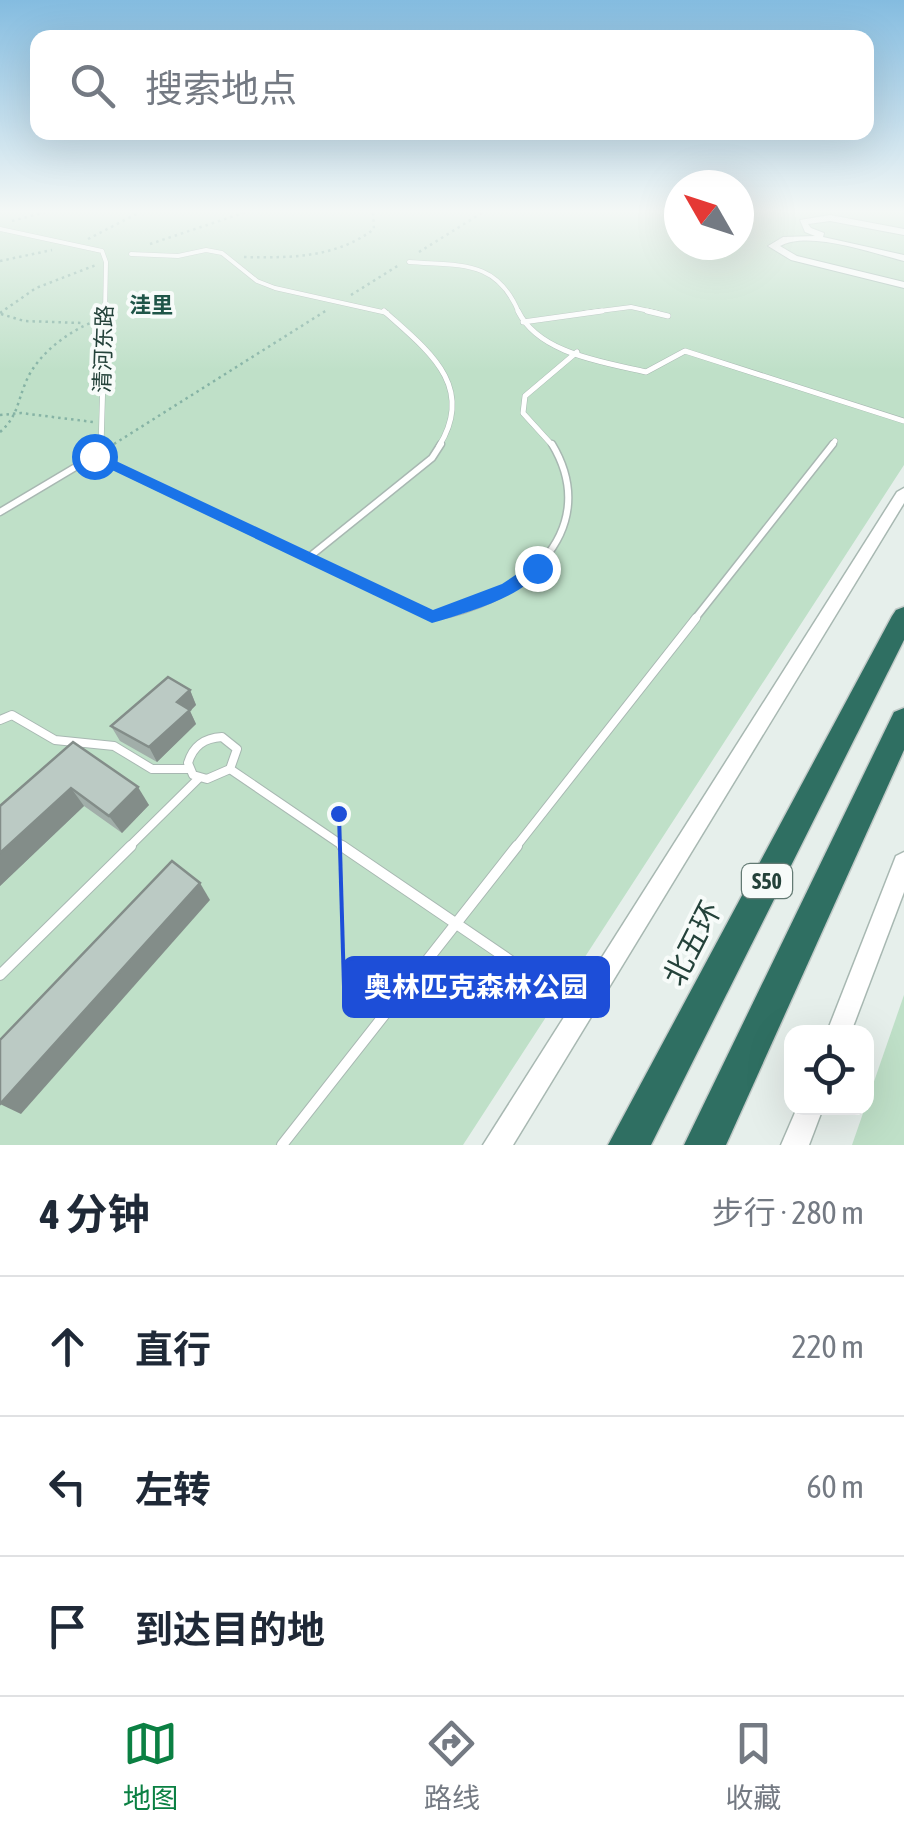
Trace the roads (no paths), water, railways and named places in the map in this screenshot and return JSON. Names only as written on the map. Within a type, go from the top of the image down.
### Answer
[{"type":"highway","name":"北五环","points":[[629,1145],[904,616]]},
{"type":"highway","name":"S50","points":[[706,1145],[904,720]]},
{"type":"main road","points":[[820,264],[904,285]]},
{"type":"street","points":[[497,1145],[904,492]]},
{"type":"street","points":[[841,1025],[904,863]]},
{"type":"street","points":[[795,1145],[807,1115]]},
{"type":"lane","name":"清河东路","points":[[98,452],[106,264]]},
{"type":"lane","points":[[237,264],[257,281],[275,288],[383,310],[438,360],[451,389],[451,427],[432,458],[308,558]]},
{"type":"lane","points":[[434,264],[471,268],[505,283],[522,322],[540,336],[577,352],[646,372],[684,351],[904,421]]},
{"type":"lane","points":[[522,322],[630,307],[668,316]]},
{"type":"lane","points":[[0,512],[98,452],[432,617],[472,605],[508,588],[554,551],[564,532],[568,505],[558,458],[549,440],[523,414],[525,396],[577,352]]},
{"type":"lane","points":[[282,1145],[835,441]]},
{"type":"lane","points":[[0,720],[12,715],[55,740],[114,746],[152,769],[189,769],[199,778],[215,778],[230,769],[236,749],[222,737],[199,743],[189,756],[189,769]]},
{"type":"lane","points":[[230,769],[582,1009]]},
{"type":"lane","points":[[0,974],[199,778]]},
{"type":"place","name":"奥林匹克森林公园","points":[[339,814]]},
{"type":"district","name":"洼里","points":[[151,305]]}]
